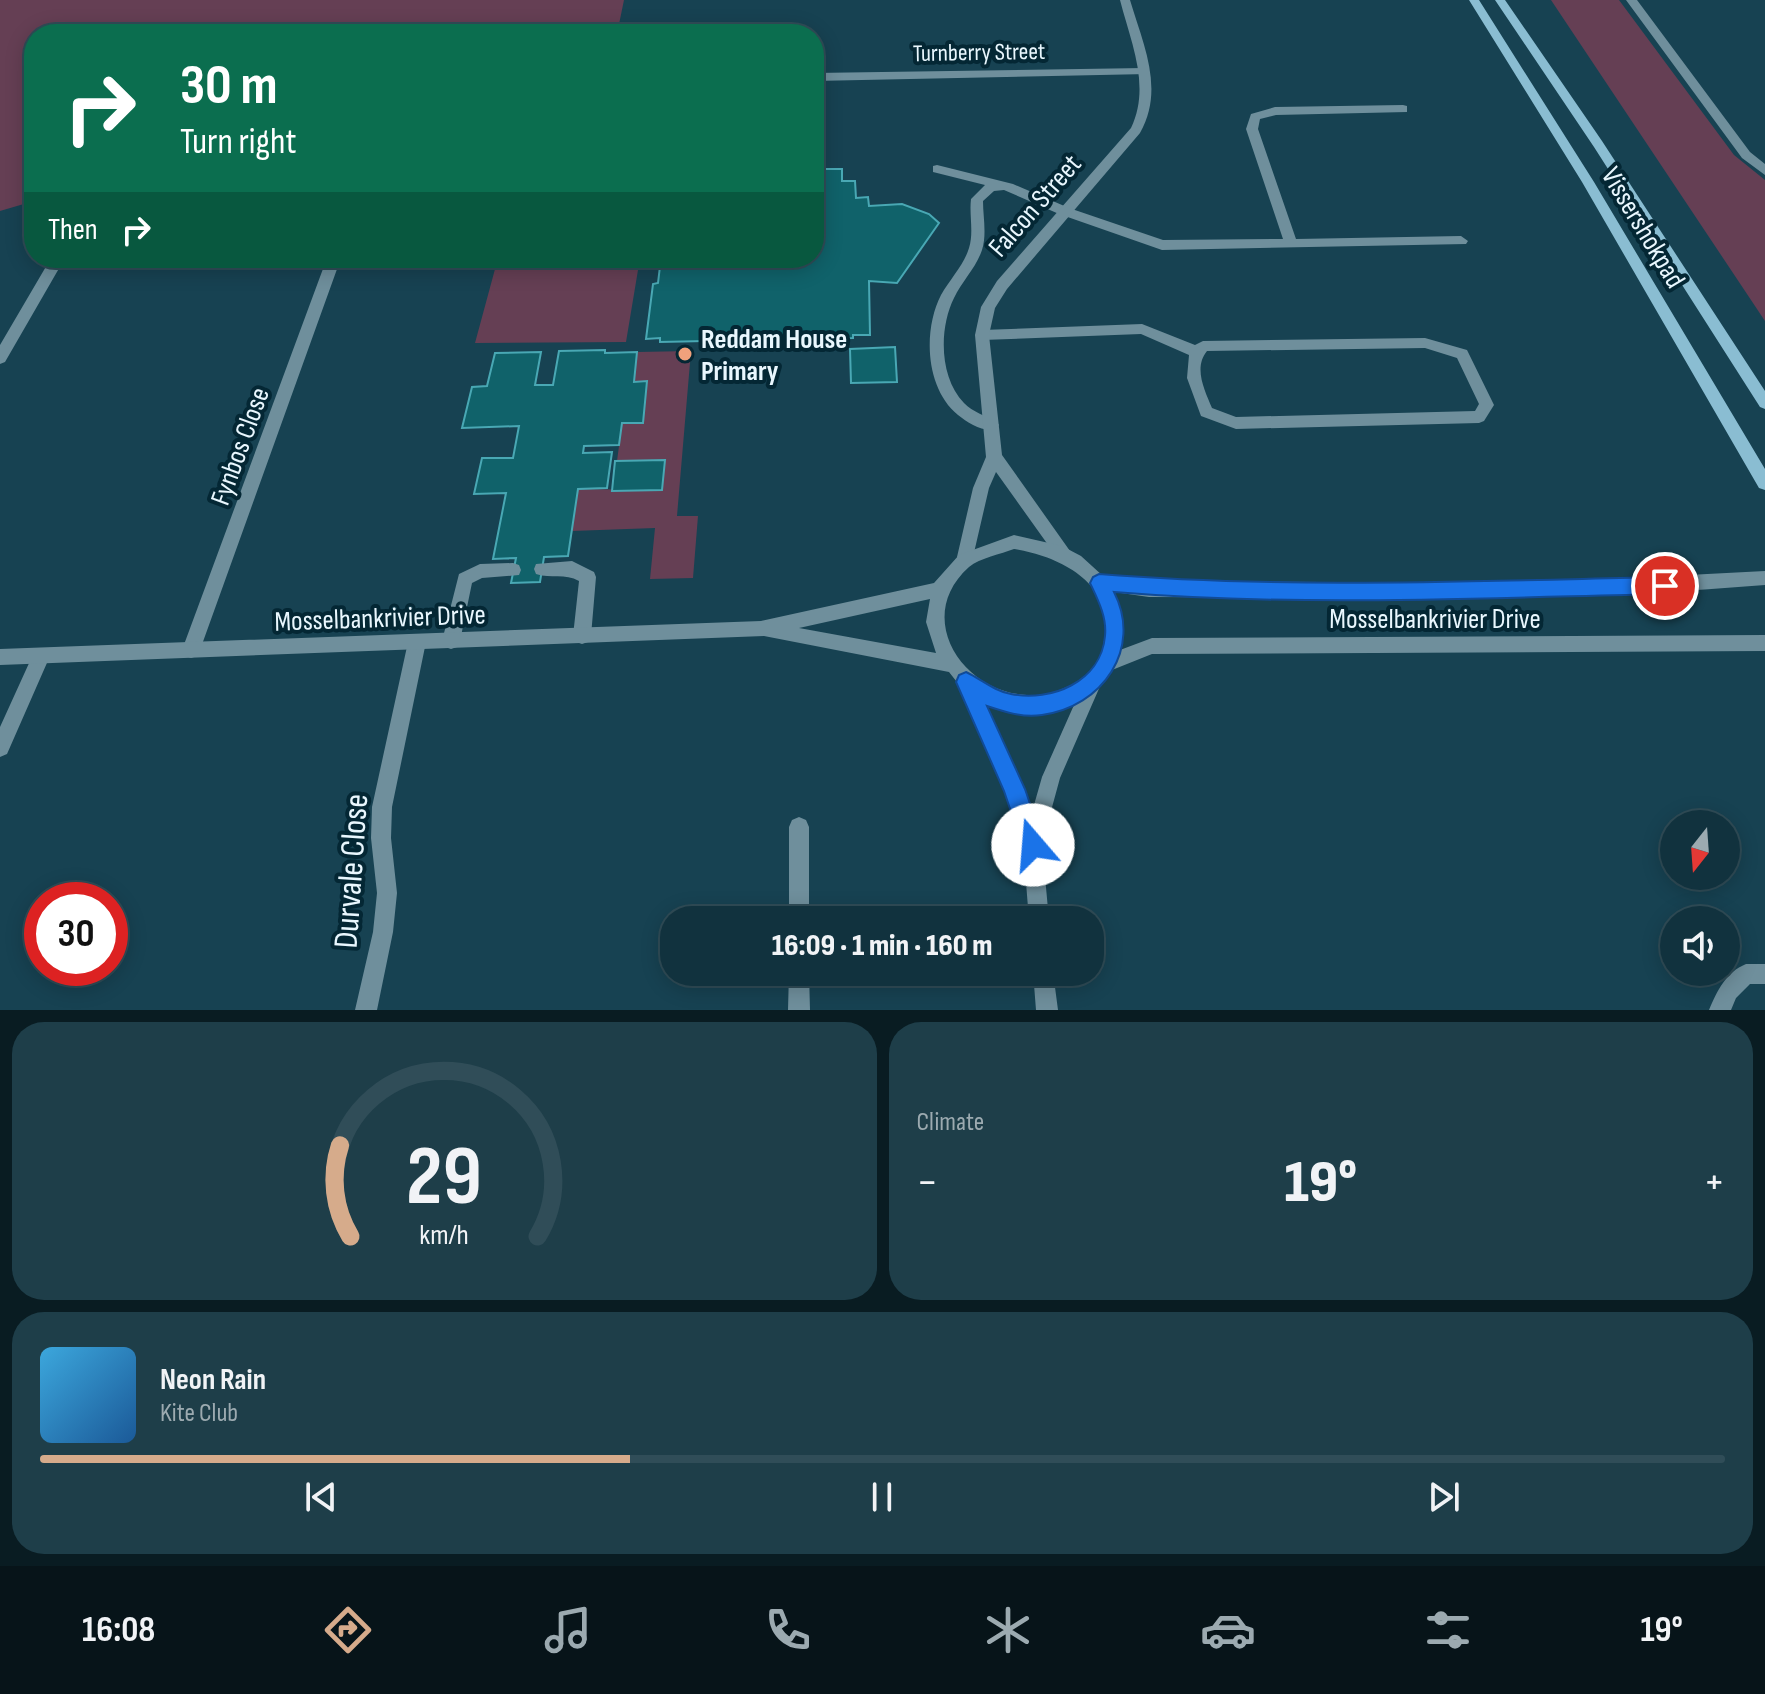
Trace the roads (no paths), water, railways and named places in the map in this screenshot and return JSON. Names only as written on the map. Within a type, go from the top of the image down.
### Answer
[{"type":"main road","name":"Vissershokpad","points":[[1474,0],[1588,182],[1765,483]]},
{"type":"main road","name":"Vissershokpad","points":[[1500,0],[1598,144],[1765,403]]},
{"type":"street","name":"Falcon Street","points":[[965,557],[981,488],[994,457],[982,335],[994,295],[1144,117],[1148,104],[1144,72],[1125,0]]},
{"type":"street","points":[[1631,0],[1746,155],[1765,171]]},
{"type":"street","name":"Turnberry Street","points":[[824,77],[1144,72]]},
{"type":"street","points":[[1291,243],[1252,129],[1255,117],[1275,111],[1403,109]]},
{"type":"street","points":[[937,169],[1001,185],[1162,245],[1461,241]]},
{"type":"street","points":[[991,425],[965,416],[951,400],[941,374],[937,340],[944,305],[977,246],[977,199],[981,193],[1001,185]]},
{"type":"street","points":[[0,358],[52,268]]},
{"type":"street","name":"Fynbos Close","points":[[191,650],[330,268]]},
{"type":"street","points":[[982,335],[1142,329],[1196,352]]},
{"type":"street","points":[[1438,344],[1462,354],[1487,405],[1479,417],[1236,423],[1206,412],[1191,367],[1196,352],[1203,346],[1438,344]]},
{"type":"street","points":[[994,457],[1062,551]]},
{"type":"street","points":[[1033,845],[1051,777],[1092,684],[1108,663],[1115,636],[1112,609],[1099,583],[1083,565],[1062,551],[1038,543],[1014,542],[988,546],[965,557],[939,589],[934,619],[938,642],[949,664],[966,682],[987,696],[1011,704],[1041,706],[1069,699],[1092,684]]},
{"type":"street","points":[[542,569],[572,568],[588,577],[582,636]]},
{"type":"street","points":[[451,641],[465,579],[480,571],[513,570]]},
{"type":"street","name":"Mosselbankrivier Drive","points":[[1099,583],[1149,589],[1466,590],[1616,588],[1765,578]]},
{"type":"street","name":"Mosselbankrivier Drive","points":[[0,657],[761,629],[939,589]]},
{"type":"street","name":"Mosselbankrivier Drive","points":[[761,629],[949,664]]},
{"type":"street","name":"Durvale Close","points":[[366,1010],[383,932],[387,893],[381,838],[382,807],[417,642]]},
{"type":"street","name":"Mosselbankrivier Drive","points":[[1108,663],[1152,646],[1765,643]]},
{"type":"street","points":[[0,748],[41,656]]},
{"type":"street","points":[[966,682],[1015,789],[1033,845],[1038,906]]},
{"type":"street","points":[[799,827],[799,906]]},
{"type":"street","points":[[1720,1010],[1729,991],[1746,974],[1765,974]]},
{"type":"street","points":[[799,986],[799,1010]]},
{"type":"street","points":[[1044,986],[1047,1010]]},
{"type":"place","name":"Reddam House Primary","points":[[685,354]]}]
